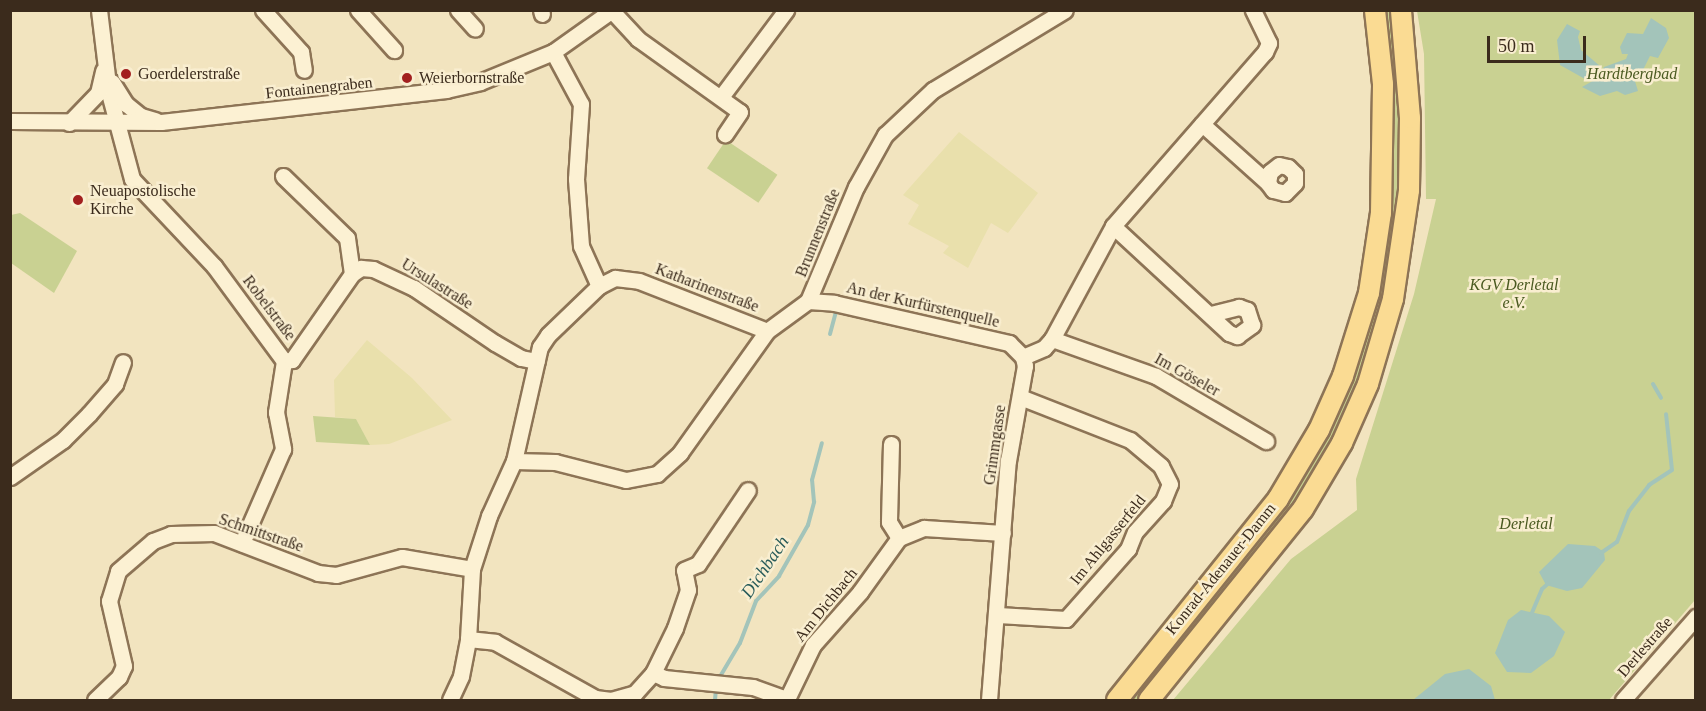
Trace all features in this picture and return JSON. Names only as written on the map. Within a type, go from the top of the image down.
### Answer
[{"type":"main road","name":"Konrad-Adenauer-Damm","points":[[1117,700],[1278,499],[1319,430],[1343,376],[1369,293],[1381,213],[1384,119],[1375,10]]},
{"type":"main road","name":"Konrad-Adenauer-Damm","points":[[1149,700],[1302,509],[1342,444],[1368,384],[1397,279],[1409,190],[1410,118],[1401,10]]},
{"type":"street","points":[[99,10],[106,62],[113,86],[126,104],[141,116],[161,122]]},
{"type":"street","points":[[263,10],[301,52],[304,70]]},
{"type":"street","points":[[358,10],[394,50]]},
{"type":"street","points":[[458,10],[475,29]]},
{"type":"street","points":[[721,97],[786,10]]},
{"type":"street","name":"Brunnenstraße","points":[[514,461],[555,462],[626,480],[657,474],[680,453],[767,331],[808,301],[860,178],[885,135],[933,90],[1065,10]]},
{"type":"street","points":[[1023,357],[1044,348],[1052,339],[1113,226],[1264,52],[1269,43],[1253,10]]},
{"type":"street","name":"Fontainengraben","points":[[10,121],[118,124],[161,122],[446,90],[480,82],[553,52],[612,11],[638,39],[740,112],[725,134]]},
{"type":"street","points":[[450,700],[461,676],[468,639],[472,569],[489,516],[514,461],[537,361],[548,335],[599,286],[580,246],[576,179],[581,104],[575,89],[553,52]]},
{"type":"street","points":[[69,123],[98,93],[106,62]]},
{"type":"street","name":"Robelstraße","points":[[106,62],[132,179],[214,266],[284,361],[276,412],[283,449],[242,543]]},
{"type":"street","points":[[118,124],[126,104]]},
{"type":"street","points":[[1202,124],[1268,183]]},
{"type":"street","points":[[283,177],[347,238],[352,274],[292,360],[284,361]]},
{"type":"street","points":[[1113,226],[1211,314]]},
{"type":"street","name":"Ursulastraße","points":[[352,274],[361,268],[388,275],[521,358],[537,361]]},
{"type":"street","name":"Katharinenstraße","points":[[599,286],[615,278],[639,281],[767,331]]},
{"type":"street","name":"An der Kurfürstenquelle","points":[[808,301],[834,303],[1008,343],[1023,357]]},
{"type":"street","name":"Im Göseler","points":[[1052,339],[1156,376],[1266,441]]},
{"type":"street","name":"Grimmgasse","points":[[989,700],[998,615],[1008,461],[1020,397],[1023,357]]},
{"type":"street","points":[[10,477],[63,440],[89,414],[115,384],[123,362]]},
{"type":"street","name":"Im Ahlgasserfeld","points":[[998,615],[1066,618],[1128,549],[1135,532],[1163,501],[1170,484],[1161,466],[1130,440],[1020,397]]},
{"type":"street","points":[[891,444],[889,522],[899,538],[924,528],[1003,533]]},
{"type":"street","points":[[468,639],[495,642],[598,700],[627,697],[653,673],[675,628],[688,590],[684,570],[698,564],[748,490]]},
{"type":"street","name":"Schmittstraße","points":[[95,700],[119,677],[124,666],[110,602],[118,571],[129,558],[153,541],[189,531],[242,543],[318,573],[336,575],[402,557],[472,569]]},
{"type":"street","name":"Am Dichbach","points":[[653,673],[664,678],[718,682],[788,700],[813,645],[866,584],[899,538]]},
{"type":"street","name":"Derlestraße","points":[[1623,700],[1695,617]]},
{"type":"shaded area","points":[[959,132],[1038,193],[1008,233],[991,223],[968,268],[943,253],[949,246],[908,224],[919,205],[903,195]]},
{"type":"shaded area","points":[[367,340],[412,378],[452,420],[389,444],[370,445],[356,419],[335,417],[334,380]]},
{"type":"green space","points":[[1384,11],[1394,11],[1401,79],[1402,170],[1382,314],[1346,417],[1293,510],[1139,700],[1126,700],[1172,642],[1354,371],[1377,295],[1389,218],[1393,130]]},
{"type":"green space","name":"Derletal","points":[[1417,11],[1695,11],[1695,600],[1609,700],[1173,700],[1291,559],[1357,510],[1356,479],[1414,294],[1436,199],[1426,199],[1424,54]]},
{"type":"green space","points":[[726,140],[777,175],[758,203],[707,168]]},
{"type":"green space","points":[[20,213],[77,251],[54,293],[11,263],[11,215]]},
{"type":"green space","points":[[313,416],[356,419],[370,445],[316,442]]},
{"type":"water","points":[[1651,18],[1666,28],[1669,38],[1658,58],[1650,56],[1640,76],[1634,78],[1638,91],[1625,95],[1617,91],[1600,96],[1582,87],[1598,78],[1604,67],[1626,59],[1628,54],[1622,54],[1620,47],[1627,33],[1643,34]]},
{"type":"water","points":[[1567,24],[1580,31],[1578,37],[1581,50],[1600,66],[1595,75],[1585,79],[1560,65],[1557,40]]},
{"type":"water","points":[[1568,544],[1595,546],[1604,552],[1605,560],[1582,588],[1567,591],[1546,585],[1539,572]]},
{"type":"water","points":[[1521,610],[1549,616],[1565,632],[1554,656],[1531,673],[1507,672],[1495,653],[1508,620]]},
{"type":"water","points":[[1469,669],[1491,686],[1495,700],[1413,700],[1445,674]]},
{"type":"waterway","name":"Dichbach","points":[[830,334],[836,311]]},
{"type":"waterway","points":[[1653,384],[1661,398]]},
{"type":"waterway","points":[[1601,553],[1617,542],[1629,511],[1649,485],[1672,470],[1666,414]]},
{"type":"waterway","name":"Dichbach","points":[[718,680],[740,643],[756,601],[779,576],[808,525],[814,502],[812,480],[822,443]]},
{"type":"waterway","points":[[1531,615],[1542,589],[1549,583]]},
{"type":"waterway","name":"Dichbach","points":[[715,700],[716,688]]},
{"type":"place","name":"Goerdelerstraße","points":[[126,74]]},
{"type":"place","name":"Weierbornstraße","points":[[407,78]]},
{"type":"place","name":"Neuapostolische Kirche","points":[[78,200]]},
{"type":"park label","name":"Hardtbergbad","points":[[1632,74]]},
{"type":"park label","name":"KGV Derletal e.V.","points":[[1514,294]]}]
